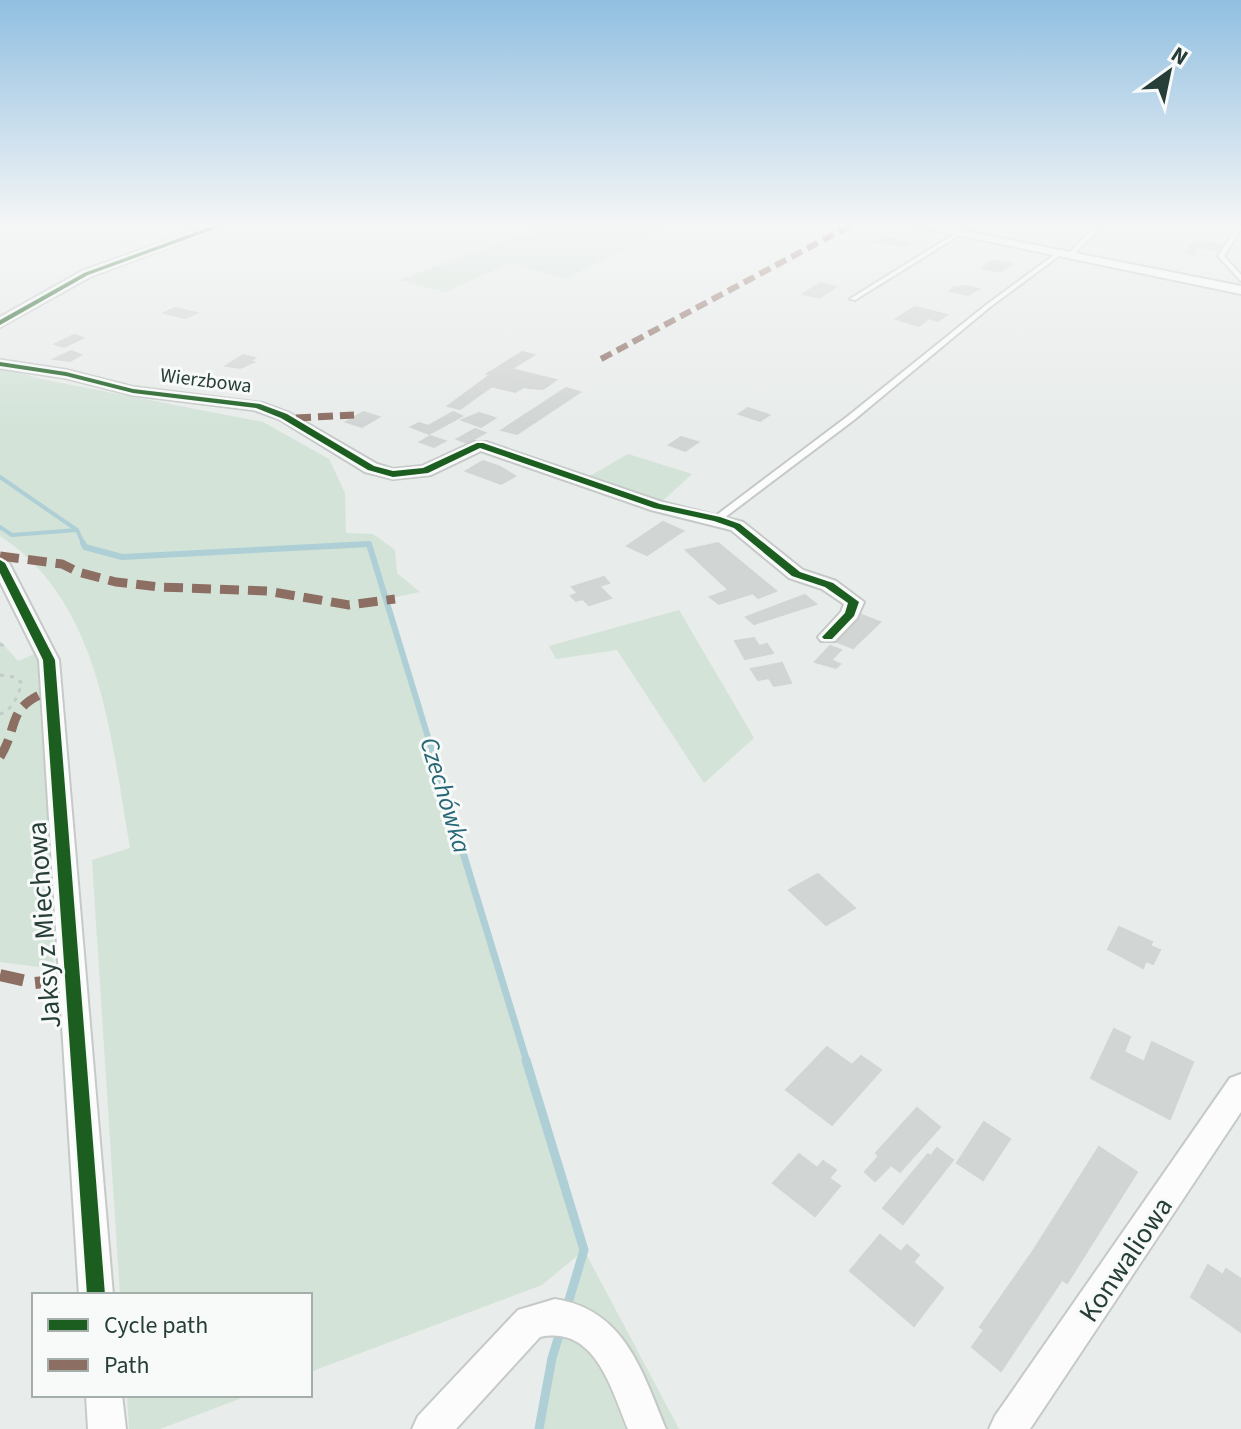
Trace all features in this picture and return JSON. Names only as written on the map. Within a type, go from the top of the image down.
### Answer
[{"type":"street","points":[[0,323],[54,291]]},
{"type":"street","name":"Wierzbowa","points":[[0,364],[66,374],[133,391],[257,406],[284,416],[371,468],[393,474],[425,471],[480,445],[657,506],[717,519]]},
{"type":"street","points":[[717,519],[737,526],[796,574],[829,585],[854,602],[850,614],[828,637]]},
{"type":"street","name":"Jaksy z Miechowa","points":[[0,563],[49,660],[96,1293]]},
{"type":"street","name":"Konwaliowa","points":[[1008,1429],[1241,1087]]},
{"type":"street","points":[[431,1429],[530,1322],[551,1314],[575,1318],[593,1330],[619,1361],[647,1429]]},
{"type":"street","points":[[104,1397],[107,1429]]},
{"type":"lane","points":[[853,299],[866,291]]},
{"type":"lane","points":[[717,519],[851,418],[1011,291]]},
{"type":"path","points":[[0,675],[14,677],[22,683],[17,697],[6,712],[0,714]]},
{"type":"green space","points":[[0,367],[41,379],[263,422],[329,459],[345,493],[346,533],[373,534],[395,550],[397,573],[420,592],[386,599],[584,1250],[679,1429],[539,1429],[552,1358],[583,1251],[542,1285],[312,1371],[312,1293],[120,1293],[92,860],[130,848],[107,719],[81,635],[61,597],[34,564],[0,536]]},
{"type":"green space","points":[[628,454],[692,474],[657,506],[581,481]]},
{"type":"green space","points":[[679,610],[754,738],[704,783],[617,650],[556,659],[549,646]]},
{"type":"green space","points":[[0,641],[18,661],[37,653],[44,725],[54,969],[0,962]]},
{"type":"green space","points":[[127,1397],[245,1397],[160,1429],[129,1429]]},
{"type":"building","points":[[808,291],[830,291],[819,298],[803,294]]},
{"type":"building","points":[[950,291],[976,291],[968,295]]},
{"type":"building","points":[[915,307],[947,315],[938,321],[929,318],[919,326],[896,319]]},
{"type":"building","points":[[175,308],[197,313],[185,318],[164,313]]},
{"type":"building","points":[[74,335],[83,338],[64,347],[55,344]]},
{"type":"building","points":[[71,351],[81,355],[70,361],[54,359]]},
{"type":"building","points":[[522,352],[534,355],[511,369],[500,366]]},
{"type":"building","points":[[243,355],[255,358],[250,361],[254,362],[240,368],[226,366]]},
{"type":"building","points":[[500,366],[556,380],[543,389],[529,388],[487,374]]},
{"type":"building","points":[[490,375],[498,377],[486,385],[492,386],[460,409],[448,406]]},
{"type":"building","points":[[498,377],[527,385],[515,392],[486,385]]},
{"type":"building","points":[[566,388],[580,392],[517,434],[502,430]]},
{"type":"building","points":[[748,408],[769,415],[760,421],[739,414]]},
{"type":"building","points":[[363,412],[379,417],[362,427],[346,422]]},
{"type":"building","points":[[453,412],[462,416],[429,434],[411,427],[419,423],[428,426]]},
{"type":"building","points":[[479,413],[495,418],[481,427],[462,420]]},
{"type":"building","points":[[475,429],[485,433],[467,443],[457,439]]},
{"type":"building","points":[[430,436],[445,441],[434,447],[420,442]]},
{"type":"building","points":[[681,437],[698,442],[685,451],[669,445]]},
{"type":"building","points":[[483,461],[515,476],[501,484],[466,471]]},
{"type":"building","points":[[663,522],[683,531],[647,555],[627,546]]},
{"type":"building","points":[[718,543],[776,591],[758,598],[753,593],[719,604],[710,597],[729,590],[686,550]]},
{"type":"building","points":[[604,577],[609,583],[599,586],[611,598],[589,605],[583,599],[576,601],[571,596],[578,593],[572,587]]},
{"type":"building","points":[[805,595],[816,604],[754,624],[746,617]]},
{"type":"building","points":[[859,614],[880,622],[853,648],[832,640]]},
{"type":"building","points":[[754,638],[759,646],[767,644],[773,653],[745,659],[735,641]]},
{"type":"building","points":[[830,646],[841,650],[831,660],[840,664],[836,668],[815,662]]},
{"type":"building","points":[[782,663],[791,683],[774,686],[769,678],[758,680],[751,669]]},
{"type":"building","points":[[818,874],[855,908],[826,925],[789,890]]},
{"type":"building","points":[[1119,927],[1152,942],[1150,946],[1160,950],[1153,964],[1146,961],[1143,968],[1108,949]]},
{"type":"building","points":[[1114,1029],[1130,1037],[1124,1052],[1144,1062],[1152,1042],[1193,1062],[1170,1119],[1091,1078]]},
{"type":"building","points":[[827,1047],[852,1065],[861,1056],[881,1070],[832,1125],[786,1090]]},
{"type":"building","points":[[917,1108],[940,1127],[900,1172],[891,1165],[875,1181],[865,1172],[879,1156],[876,1153]]},
{"type":"building","points":[[984,1122],[1010,1139],[983,1180],[957,1163]]},
{"type":"building","points":[[1099,1147],[1137,1172],[1067,1283],[1030,1256]]},
{"type":"building","points":[[937,1148],[953,1160],[903,1224],[883,1208],[928,1154],[931,1156]]},
{"type":"building","points":[[799,1154],[817,1168],[823,1161],[836,1170],[829,1178],[840,1186],[815,1216],[773,1183]]},
{"type":"building","points":[[880,1235],[901,1252],[907,1245],[919,1255],[913,1262],[943,1288],[914,1326],[850,1271]]},
{"type":"building","points":[[1029,1257],[1061,1281],[1001,1371],[972,1347],[984,1330],[980,1327]]},
{"type":"building","points":[[1208,1265],[1223,1275],[1226,1269],[1241,1279],[1241,1332],[1191,1297]]},
{"type":"waterway","name":"Czechówka","points":[[0,477],[77,530]]},
{"type":"waterway","points":[[0,527],[12,535],[77,530]]},
{"type":"waterway","name":"Czechówka","points":[[77,530],[84,545]]},
{"type":"waterway","name":"Czechówka","points":[[350,545],[369,544],[439,773]]},
{"type":"waterway","name":"Czechówka","points":[[84,545],[122,557],[350,545]]},
{"type":"waterway","name":"Czechówka","points":[[350,545],[369,545]]},
{"type":"waterway","name":"Czechówka","points":[[438,771],[527,1062]]},
{"type":"waterway","name":"Czechówka","points":[[526,1060],[584,1250],[566,1310]]},
{"type":"waterway","name":"Czechówka","points":[[539,1429],[552,1358],[561,1329]]},
{"type":"marked path","points":[[601,359],[729,291]]},
{"type":"marked path","points":[[296,418],[354,415]]},
{"type":"marked path","points":[[0,556],[62,564],[78,572],[116,582],[160,587],[267,591],[349,605],[395,599]]},
{"type":"marked path","points":[[0,757],[18,711],[36,696],[51,690]]},
{"type":"marked path","points":[[0,975],[35,983],[71,979]]},
{"type":"cycle path","points":[[0,323],[57,291]]},
{"type":"cycle path","points":[[0,364],[66,374],[133,391],[257,406],[284,416],[371,468],[393,474],[425,471],[480,445],[657,506],[717,519],[737,526],[796,574],[829,585],[854,602],[850,614],[828,637]]},
{"type":"cycle path","points":[[0,563],[49,660],[96,1293]]}]
